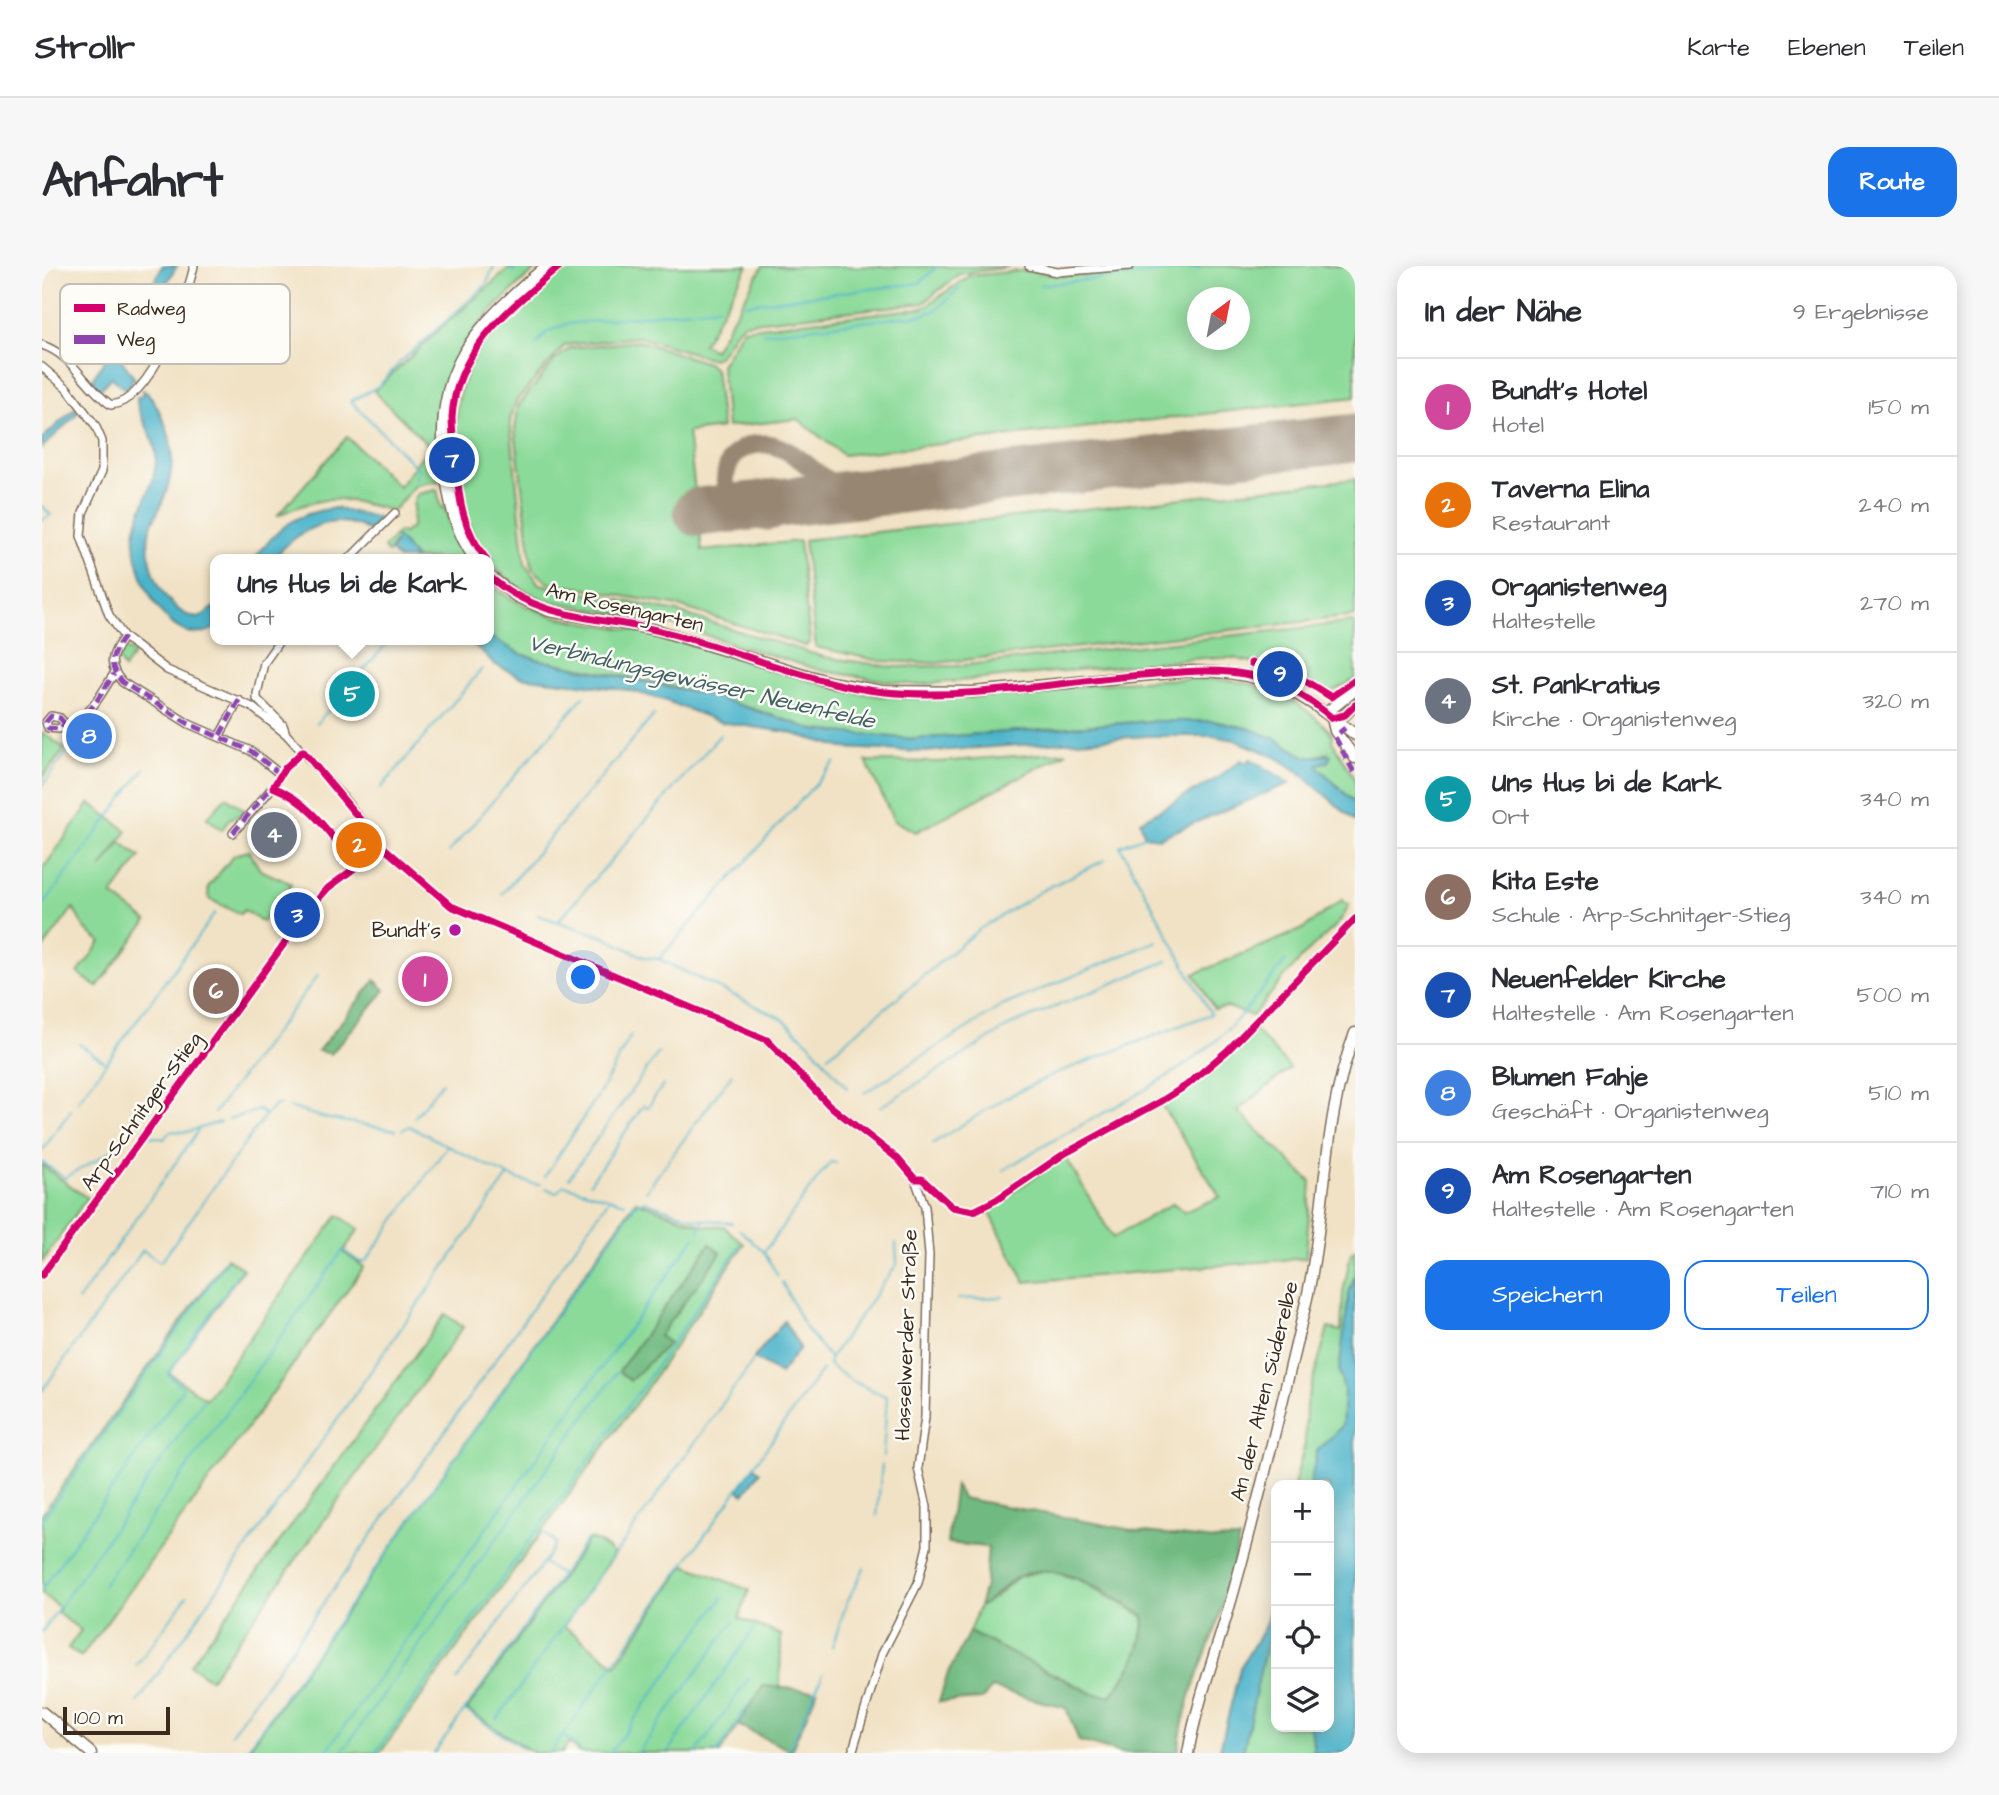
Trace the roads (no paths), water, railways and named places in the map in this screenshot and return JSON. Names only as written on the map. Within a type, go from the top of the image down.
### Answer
[{"type":"main road","points":[[472,554],[454,520],[448,491],[443,425],[450,385],[458,362],[477,330],[546,266]]},
{"type":"main road","name":"Am Rosengarten","points":[[494,580],[517,597],[549,611],[682,636],[850,687],[944,694],[1115,677],[1219,671],[1256,676],[1280,684],[1329,716]]},
{"type":"main road","points":[[1329,716],[1355,690]]},
{"type":"main road","points":[[1329,716],[1345,715],[1355,705]]},
{"type":"main road","points":[[1329,716],[1355,736]]},
{"type":"main road","points":[[1329,716],[1335,731],[1355,758]]},
{"type":"main road","name":"An der Alten Süderelbe","points":[[1188,1753],[1200,1696],[1239,1574],[1306,1300],[1321,1221],[1332,1114],[1355,1033]]},
{"type":"main road","points":[[42,1712],[91,1753]]},
{"type":"street","points":[[189,284],[194,266]]},
{"type":"street","points":[[1029,266],[1056,268]]},
{"type":"street","points":[[1039,266],[1075,271],[1130,266]]},
{"type":"street","points":[[42,345],[60,355]]},
{"type":"street","points":[[71,364],[96,395],[111,405],[117,404],[141,382],[154,364]]},
{"type":"street","name":"Hasselwerder Straße","points":[[42,367],[67,388],[94,425],[102,441],[102,471],[83,513],[81,536],[109,615],[124,637],[167,670],[239,701],[286,734],[383,847],[438,895],[468,914],[767,1040],[841,1116],[905,1166],[919,1186],[925,1207],[929,1255],[925,1417],[918,1468],[926,1507],[926,1556],[912,1596],[882,1654],[852,1753]]},
{"type":"street","points":[[354,554],[395,513]]},
{"type":"street","points":[[124,637],[110,660],[114,674],[122,682],[173,715],[251,751],[280,774]]},
{"type":"street","points":[[277,645],[264,663],[257,699],[283,725],[286,734]]},
{"type":"street","points":[[65,724],[75,723],[84,717],[114,674]]},
{"type":"street","points":[[220,735],[239,701]]},
{"type":"street","points":[[233,833],[273,787],[280,774],[303,751]]},
{"type":"street","points":[[273,787],[300,802],[310,811],[356,867]]},
{"type":"street","name":"Arp-Schnitger-Stieg","points":[[42,1275],[311,907],[328,888],[383,847]]},
{"type":"water","points":[[162,266],[177,266],[166,284],[154,284]]},
{"type":"water","points":[[102,364],[124,364],[135,379],[131,380],[130,387],[123,388],[111,377],[101,389],[95,389],[93,378]]},
{"type":"water","points":[[142,390],[158,408],[166,426],[172,459],[166,492],[149,533],[150,559],[159,586],[176,608],[199,618],[210,610],[210,630],[198,634],[183,630],[168,620],[156,605],[139,568],[135,534],[156,467],[155,448],[137,403],[137,397],[142,396]]},
{"type":"water","points":[[74,409],[78,411],[76,415],[42,448],[42,439]]},
{"type":"water","points":[[335,508],[378,518],[379,522],[368,530],[341,522],[316,526],[293,540],[278,554],[258,554],[288,524],[297,518]]},
{"type":"water","points":[[397,538],[412,554],[393,554],[391,552]]},
{"type":"water","points":[[494,639],[521,654],[541,660],[712,696],[815,730],[915,739],[1149,721],[1214,721],[1248,728],[1274,738],[1306,757],[1331,755],[1328,762],[1317,766],[1355,803],[1355,821],[1299,772],[1276,757],[1235,740],[1213,736],[1147,736],[923,752],[843,748],[787,732],[720,722],[664,700],[628,690],[521,677],[494,664],[474,645],[494,645]]},
{"type":"water","points":[[1251,759],[1290,783],[1159,838],[1145,836],[1140,821],[1216,779],[1241,760],[1246,763]]},
{"type":"water","points":[[1355,1274],[1355,1753],[1314,1753],[1312,1732],[1334,1732],[1334,1480],[1311,1480],[1317,1451],[1342,1426],[1344,1391],[1339,1371],[1349,1293]]},
{"type":"water","points":[[784,1321],[800,1348],[780,1374],[754,1358]]},
{"type":"water","points":[[754,1467],[760,1472],[744,1494],[738,1490]]},
{"type":"water","points":[[1271,1604],[1271,1640],[1266,1644],[1243,1753],[1219,1753],[1240,1668],[1265,1626]]},
{"type":"waterway","points":[[415,480],[419,470],[351,401],[379,386],[399,363],[486,285],[494,266]]},
{"type":"waterway","points":[[511,266],[513,272],[520,266]]},
{"type":"waterway","points":[[745,304],[920,283],[937,266]]},
{"type":"waterway","points":[[1041,285],[1199,268]]},
{"type":"waterway","points":[[762,333],[923,315],[936,310],[960,288]]},
{"type":"waterway","points":[[536,345],[547,332],[567,324],[719,307]]},
{"type":"waterway","points":[[42,506],[51,515],[42,520]]},
{"type":"waterway","points":[[317,723],[386,645]]},
{"type":"waterway","points":[[381,788],[482,669]]},
{"type":"waterway","points":[[448,853],[584,696]]},
{"type":"waterway","points":[[502,894],[654,715]]},
{"type":"waterway","points":[[559,920],[720,735]]},
{"type":"waterway","points":[[42,786],[67,752]]},
{"type":"waterway","points":[[659,959],[835,762]]},
{"type":"waterway","points":[[42,907],[145,768]]},
{"type":"waterway","points":[[933,1143],[1007,1097],[1057,1073],[1211,1014],[1120,846],[1145,836]]},
{"type":"waterway","points":[[828,1056],[978,930],[1043,890],[1105,860]]},
{"type":"waterway","points":[[77,1103],[215,913]]},
{"type":"waterway","points":[[538,915],[604,937],[644,957],[659,959],[783,1019],[809,1043],[847,1088]]},
{"type":"waterway","points":[[864,1093],[1002,1006],[1157,941]]},
{"type":"waterway","points":[[880,1107],[1011,1025],[1167,961]]},
{"type":"waterway","points":[[1004,1170],[1187,1063],[1231,1026],[1286,961]]},
{"type":"waterway","points":[[214,1113],[318,975]]},
{"type":"waterway","points":[[545,1176],[601,1091],[631,1035]]},
{"type":"waterway","points":[[79,1044],[104,1061]]},
{"type":"waterway","points":[[569,1178],[659,1052]]},
{"type":"waterway","points":[[646,1191],[732,1074]]},
{"type":"waterway","points":[[414,1118],[442,1082]]},
{"type":"waterway","points":[[590,1183],[643,1106],[648,1107],[663,1085]]},
{"type":"waterway","points":[[42,1391],[143,1250],[160,1262],[162,1260],[265,1115],[276,1105],[281,1105]]},
{"type":"waterway","points":[[289,1107],[324,1118],[396,1130]]},
{"type":"waterway","points":[[42,1151],[71,1110]]},
{"type":"waterway","points":[[229,1119],[259,1110],[264,1114]]},
{"type":"waterway","points":[[150,1136],[164,1139],[170,1131],[187,1132],[220,1122]]},
{"type":"waterway","points":[[402,1130],[409,1126],[496,1170],[530,1183],[541,1184]]},
{"type":"waterway","points":[[78,1301],[200,1128]]},
{"type":"waterway","points":[[42,1162],[65,1178],[123,1144]]},
{"type":"waterway","points":[[103,1585],[343,1250],[360,1262],[366,1261],[448,1145]]},
{"type":"waterway","points":[[764,1252],[823,1171],[831,1162],[836,1163]]},
{"type":"waterway","points":[[138,1702],[509,1175]]},
{"type":"waterway","points":[[546,1188],[556,1193],[564,1185],[625,1203]]},
{"type":"waterway","points":[[231,1734],[610,1198]]},
{"type":"waterway","points":[[632,1206],[644,1201],[696,1219],[732,1223]]},
{"type":"waterway","points":[[244,1753],[634,1207]]},
{"type":"waterway","points":[[699,1231],[703,1222]]},
{"type":"waterway","points":[[740,1230],[764,1252],[778,1276]]},
{"type":"waterway","points":[[325,1753],[695,1237]]},
{"type":"waterway","points":[[830,1358],[897,1264],[896,1243]]},
{"type":"waterway","points":[[561,1575],[543,1563],[556,1543],[538,1529],[640,1390],[740,1245]]},
{"type":"waterway","points":[[42,1520],[227,1260]]},
{"type":"waterway","points":[[42,1589],[183,1388],[168,1374],[240,1271]]},
{"type":"waterway","points":[[782,1282],[803,1324],[830,1359],[829,1365],[852,1381],[887,1397],[883,1456]]},
{"type":"waterway","points":[[958,1299],[1003,1297]]},
{"type":"waterway","points":[[497,1719],[754,1360]]},
{"type":"waterway","points":[[550,1753],[822,1370]]},
{"type":"waterway","points":[[341,1753],[617,1372]]},
{"type":"waterway","points":[[42,1632],[203,1401]]},
{"type":"waterway","points":[[877,1516],[882,1464]]},
{"type":"waterway","points":[[375,1753],[537,1530]]},
{"type":"waterway","points":[[434,1753],[587,1539]]},
{"type":"waterway","points":[[457,1680],[543,1563]]},
{"type":"waterway","points":[[832,1647],[847,1602],[864,1568]]},
{"type":"waterway","points":[[136,1666],[187,1596]]},
{"type":"waterway","points":[[610,1753],[723,1597]]},
{"type":"waterway","points":[[638,1753],[734,1621]]},
{"type":"waterway","points":[[667,1753],[755,1628]]},
{"type":"waterway","points":[[787,1753],[823,1674]]},
{"type":"waterway","points":[[696,1753],[750,1677]]},
{"type":"waterway","points":[[717,1753],[748,1705]]},
{"type":"waterway","points":[[465,1710],[524,1749]]},
{"type":"waterway","points":[[564,1736],[582,1753]]},
{"type":"place","name":"Neuenfelder Kirche","points":[[452,460]]},
{"type":"place","name":"Am Rosengarten","points":[[1280,674]]},
{"type":"place","name":"Uns Hus bi de Kark","points":[[352,694]]},
{"type":"place","name":"Blumen Fahje","points":[[89,736]]},
{"type":"place","name":"St. Pankratius","points":[[274,835]]},
{"type":"place","name":"Taverna Elina","points":[[359,845]]},
{"type":"place","name":"Organistenweg","points":[[297,915]]},
{"type":"place","name":"Bundt's","points":[[455,930]]},
{"type":"place","name":"Bundt's Hotel","points":[[425,979]]},
{"type":"place","name":"Kita Este","points":[[216,991]]},
{"type":"water label","name":"Verbindungsgewässer Neuenfelde","points":[[702,681]]}]
